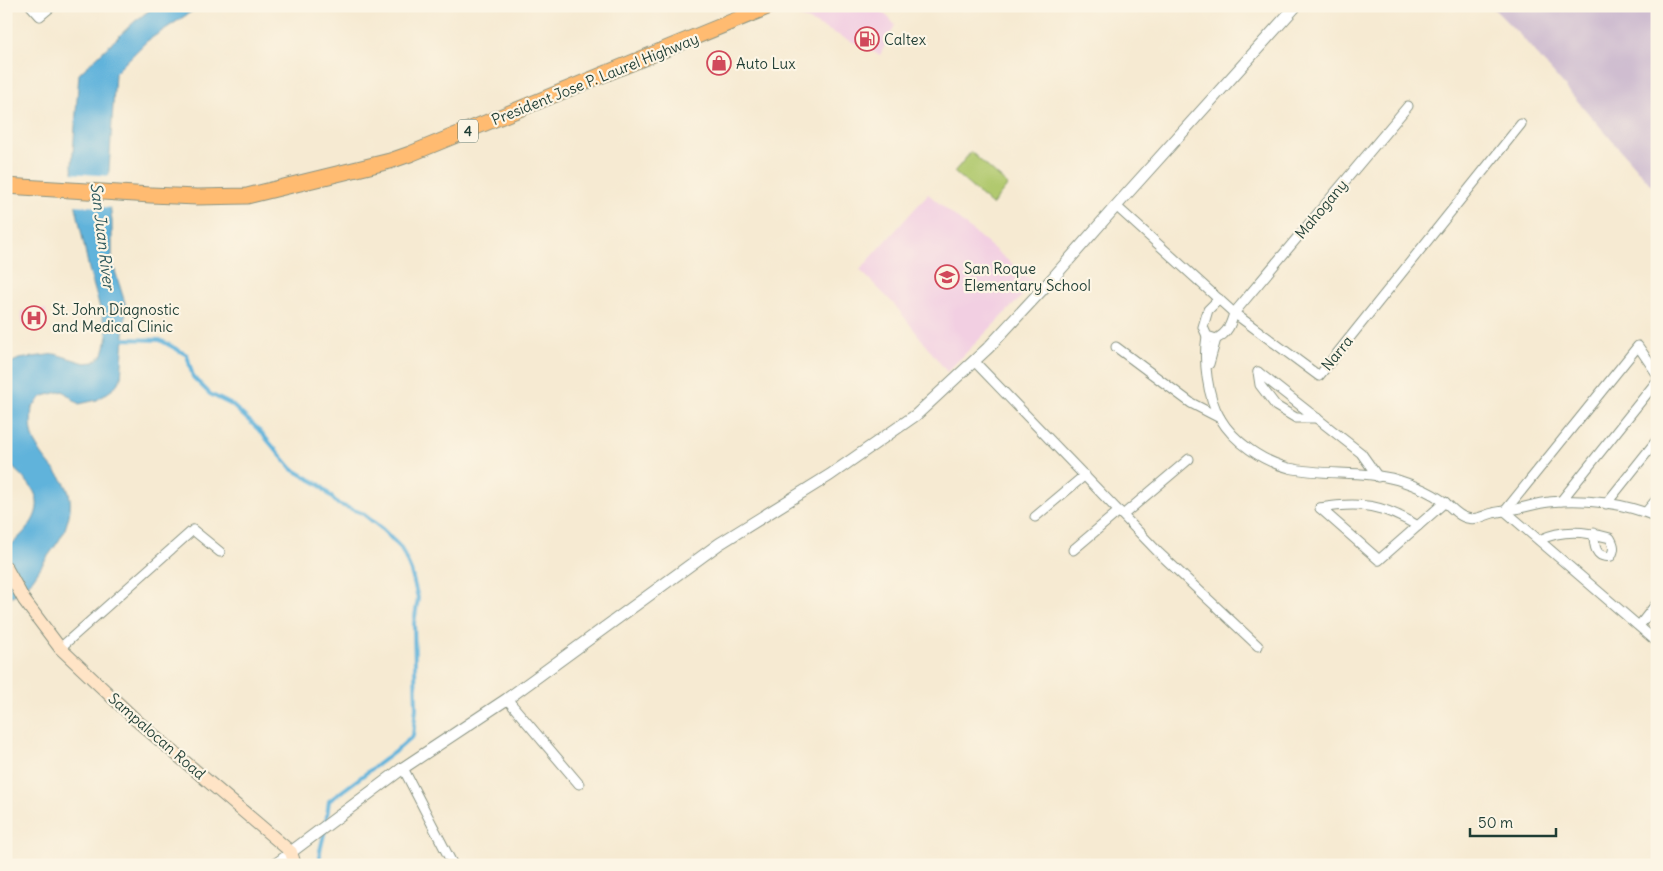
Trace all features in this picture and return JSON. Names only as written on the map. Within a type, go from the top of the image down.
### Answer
[{"type":"highway","name":"President Jose P. Laurel Highway","points":[[6,186],[197,197],[247,196],[390,160],[474,128],[770,6]]},
{"type":"main road","name":"Sampalocan Road","points":[[6,567],[24,600],[60,648],[136,720],[291,852]]},
{"type":"main road","points":[[291,852],[295,865]]},
{"type":"street","points":[[31,6],[40,16],[52,6]]},
{"type":"street","points":[[273,865],[403,768],[508,699],[720,544],[830,475],[916,415],[974,361],[1052,279],[1296,6]]},
{"type":"street","name":"Mahogany","points":[[1234,312],[1408,106]]},
{"type":"street","name":"Narra","points":[[1116,206],[1234,312],[1319,376],[1521,124]]},
{"type":"street","points":[[1219,299],[1208,310],[1203,327],[1207,336],[1205,349],[1206,371],[1211,395],[1220,418],[1241,443],[1262,458],[1288,467],[1311,471],[1343,472],[1397,480],[1426,490],[1467,518],[1478,518],[1492,513],[1547,502],[1578,500],[1646,512],[1657,517]]},
{"type":"street","points":[[1207,336],[1216,339],[1223,336],[1230,327],[1234,312]]},
{"type":"street","points":[[1206,371],[1216,339]]},
{"type":"street","points":[[1505,511],[1638,346],[1657,374]]},
{"type":"street","points":[[1116,347],[1191,403],[1220,418]]},
{"type":"street","points":[[974,361],[1159,553],[1258,646]]},
{"type":"street","points":[[1317,418],[1296,418],[1276,406],[1260,385],[1258,372],[1317,418],[1361,453],[1378,476]]},
{"type":"street","points":[[1561,501],[1657,381]]},
{"type":"street","points":[[1606,504],[1657,440]]},
{"type":"street","points":[[1073,550],[1189,459]]},
{"type":"street","points":[[1035,517],[1085,475]]},
{"type":"street","points":[[1646,512],[1657,499]]},
{"type":"street","points":[[1418,526],[1396,513],[1368,505],[1340,505],[1320,508],[1379,560],[1418,526],[1445,502]]},
{"type":"street","points":[[1505,511],[1657,642]]},
{"type":"street","points":[[60,648],[193,530],[220,552]]},
{"type":"street","points":[[1539,540],[1553,534],[1594,533]]},
{"type":"street","points":[[1638,626],[1657,603]]},
{"type":"street","points":[[508,699],[579,784]]},
{"type":"street","points":[[403,768],[452,865]]},
{"type":"shaded area","name":"Caltex","points":[[818,6],[878,6],[895,25],[880,55],[797,15]]},
{"type":"shaded area","points":[[1491,6],[1657,6],[1657,192],[1520,35]]},
{"type":"shaded area","name":"San Roque Elementary School","points":[[928,194],[1035,283],[947,372],[894,304],[860,270]]},
{"type":"shaded area","name":"St. John Diagnostic and Medical Clinic","points":[[46,309],[47,324],[23,326],[21,311]]},
{"type":"green space","points":[[971,152],[1008,185],[992,205],[954,172]]},
{"type":"water","name":"San Juan River","points":[[155,6],[200,6],[147,41],[115,73],[108,186],[112,221],[112,261],[126,306],[121,379],[113,389],[97,400],[79,404],[63,391],[43,396],[32,407],[33,438],[41,453],[67,488],[70,498],[70,511],[62,536],[33,579],[19,592],[6,598],[6,549],[27,529],[36,513],[37,505],[36,496],[31,487],[6,461],[6,365],[19,359],[55,354],[85,363],[94,362],[103,354],[108,336],[89,269],[74,197],[72,165],[79,74],[134,22]]},
{"type":"pier","points":[[70,173],[111,176],[113,208],[73,205]]},
{"type":"waterway","points":[[121,339],[160,340],[187,355],[193,377],[210,394],[232,405],[258,429],[292,469],[320,485],[338,504],[362,513],[381,528],[401,548],[411,571],[418,598],[414,623],[416,708],[413,736],[329,801],[326,823]]},
{"type":"waterway","points":[[320,865],[320,851],[325,830]]},
{"type":"place","name":"Caltex","points":[[867,39]]},
{"type":"place","name":"Auto Lux","points":[[719,63]]},
{"type":"place","name":"San Roque Elementary School","points":[[947,277]]},
{"type":"place","name":"St. John Diagnostic and Medical Clinic","points":[[34,318]]}]
